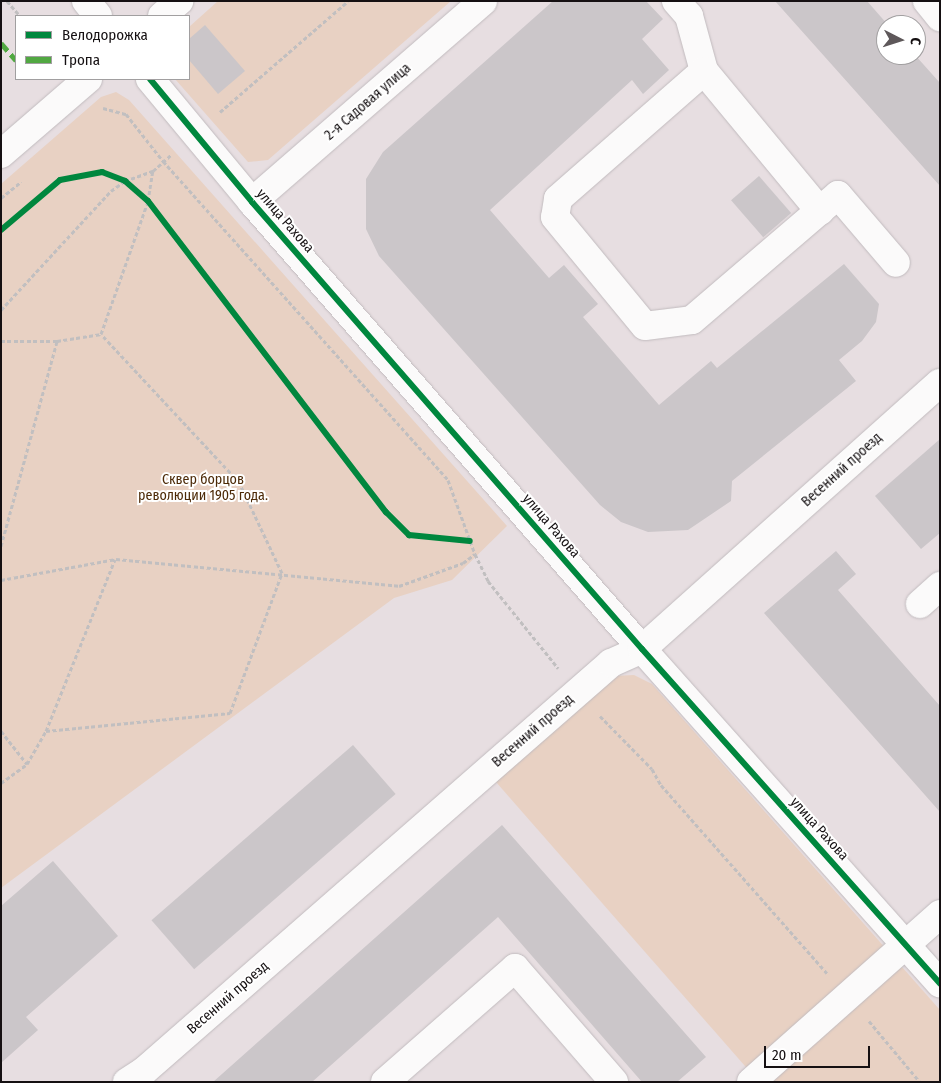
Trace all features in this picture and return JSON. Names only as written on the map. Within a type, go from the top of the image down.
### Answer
[{"type":"street","points":[[86,1],[97,15]]},
{"type":"street","points":[[163,15],[179,1]]},
{"type":"street","name":"2-я Садовая улица","points":[[252,202],[483,1]]},
{"type":"street","points":[[676,1],[689,16],[704,70],[820,211]]},
{"type":"street","points":[[927,1],[940,17]]},
{"type":"street","points":[[704,70],[558,199],[555,217],[645,326],[692,320],[838,195],[896,263]]},
{"type":"street","name":"улица Рахова","points":[[151,80],[252,202],[642,649],[940,983]]},
{"type":"street","points":[[1,154],[83,83]]},
{"type":"street","name":"Весенний проезд","points":[[127,1082],[144,1071],[611,663],[642,649],[940,383]]},
{"type":"street","points":[[751,1082],[846,995],[940,914]]},
{"type":"street","points":[[385,1082],[515,968],[614,1082]]},
{"type":"path","points":[[7,1],[19,15]]},
{"type":"path","points":[[1,310],[111,191],[125,181],[153,171],[348,1]]},
{"type":"path","points":[[83,83],[104,109],[126,114],[163,161],[448,480],[475,554],[488,581],[577,692],[652,769],[662,785],[920,1082]]},
{"type":"path","points":[[101,334],[148,201],[153,171]]},
{"type":"path","points":[[118,178],[131,186]]},
{"type":"path","points":[[142,196],[153,208]]},
{"type":"path","points":[[1,341],[57,341],[101,334]]},
{"type":"path","points":[[46,731],[230,713],[282,573],[240,482],[101,334]]},
{"type":"path","points":[[1,546],[57,341]]},
{"type":"path","points":[[461,540],[470,541]]},
{"type":"path","points":[[1,580],[116,559],[282,573],[357,584],[399,586],[463,563],[475,554]]},
{"type":"path","points":[[1,783],[27,764],[46,731],[116,559]]},
{"type":"path","points":[[1,731],[27,764]]},
{"type":"green space","points":[[218,1],[451,1],[268,160],[248,162],[176,80],[190,80],[190,26]]},
{"type":"green space","name":"Сквер борцов революции 1905 года.","points":[[116,92],[129,100],[507,526],[452,580],[394,598],[1,888],[1,184],[101,97]]},
{"type":"green space","points":[[634,675],[652,684],[940,1010],[940,1082],[759,1082],[496,782],[615,676]]},
{"type":"building","points":[[553,1],[646,1],[663,19],[642,39],[669,70],[643,94],[632,80],[490,210],[549,278],[564,265],[598,304],[583,317],[659,405],[711,361],[717,368],[844,264],[879,304],[876,322],[862,341],[839,360],[856,381],[732,481],[731,501],[688,530],[648,532],[621,522],[600,505],[379,256],[366,229],[366,179],[383,152]]},
{"type":"building","points":[[775,1],[867,1],[879,15],[876,15],[876,65],[924,65],[940,83],[940,186]]},
{"type":"building","points":[[205,25],[245,71],[218,94],[190,61],[190,38]]},
{"type":"building","points":[[759,176],[791,213],[763,237],[731,200]]},
{"type":"building","points":[[940,439],[940,533],[921,549],[875,496]]},
{"type":"building","points":[[836,551],[856,574],[838,590],[940,706],[940,812],[764,613]]},
{"type":"building","points":[[353,745],[396,794],[194,969],[151,920]]},
{"type":"building","points":[[502,825],[706,1057],[677,1082],[642,1082],[498,917],[312,1082],[213,1082]]},
{"type":"building","points":[[53,861],[118,936],[26,1017],[38,1030],[1,1063],[1,906]]},
{"type":"marked path","points":[[1,43],[15,59]]},
{"type":"cycle path","points":[[151,80],[252,202],[642,649],[940,983]]},
{"type":"cycle path","points":[[1,230],[60,180],[102,172],[125,181],[148,201],[386,512],[409,535],[470,541]]}]
